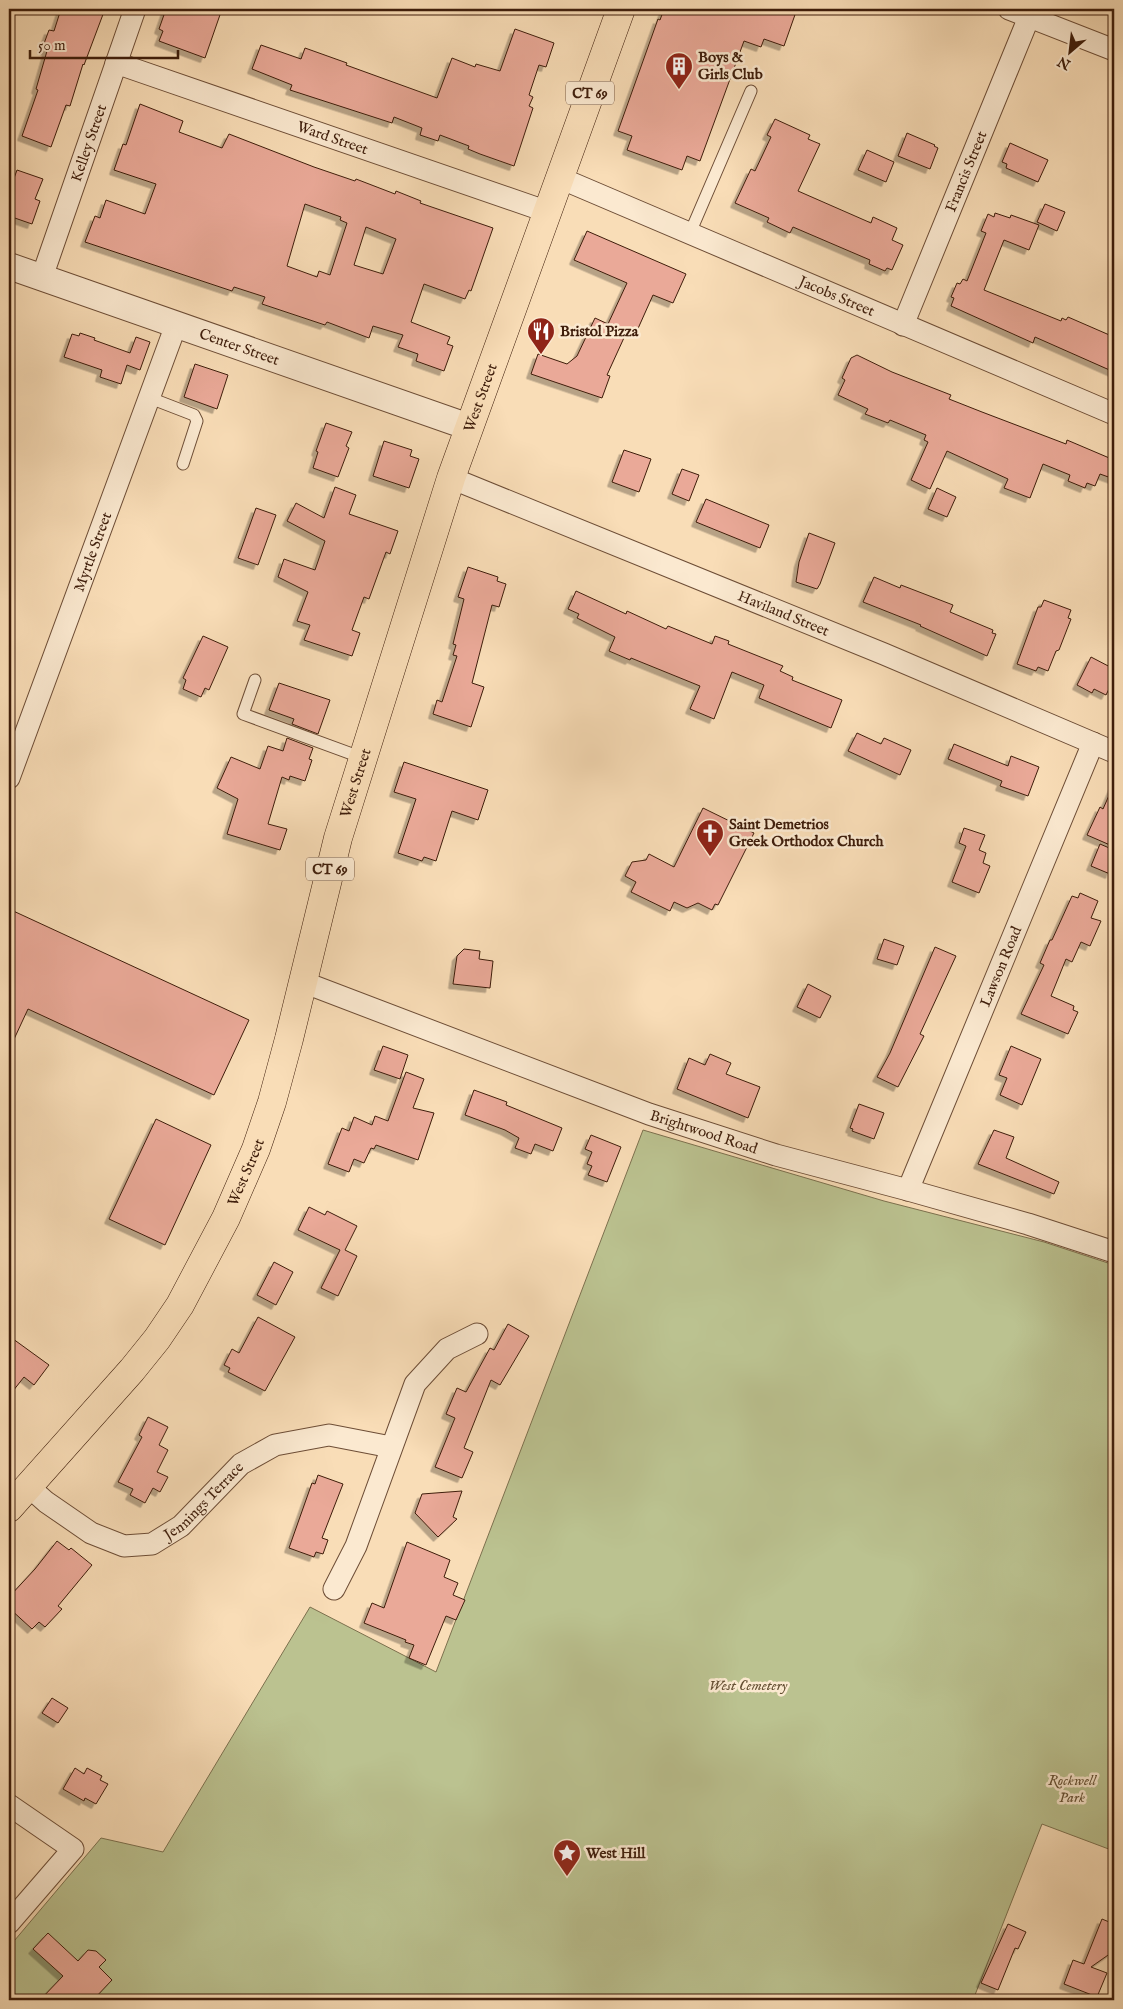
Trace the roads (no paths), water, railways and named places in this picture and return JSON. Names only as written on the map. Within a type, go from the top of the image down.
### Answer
[{"type":"main road","name":"West Street","points":[[9,1508],[132,1370],[157,1339],[180,1305],[226,1218],[256,1149],[272,1102],[338,838],[451,478],[621,9]]},
{"type":"street","name":"Kelley Street","points":[[42,277],[135,9]]},
{"type":"street","points":[[1009,9],[1114,50]]},
{"type":"street","name":"Francis Street","points":[[902,325],[1029,17]]},
{"type":"street","name":"Ward Street","points":[[116,63],[548,212]]},
{"type":"street","name":"Jacobs Street","points":[[560,178],[1114,414]]},
{"type":"street","name":"Center Street","points":[[9,266],[469,427]]},
{"type":"street","name":"Myrtle Street","points":[[9,778],[176,325]]},
{"type":"street","name":"Haviland Street","points":[[451,478],[884,654],[1114,752]]},
{"type":"street","name":"Lawson Road","points":[[908,1190],[1093,743]]},
{"type":"street","name":"Brightwood Road","points":[[303,982],[649,1114],[776,1156],[908,1190],[1028,1224],[1114,1252]]},
{"type":"street","points":[[334,1589],[356,1546],[415,1384],[447,1349],[477,1334]]},
{"type":"street","name":"Jennings Terrace","points":[[28,1486],[46,1502],[91,1533],[124,1546],[152,1544],[181,1526],[241,1464],[275,1445],[329,1435],[391,1447]]},
{"type":"street","points":[[9,1805],[73,1849],[9,1923]]},
{"type":"lane","points":[[690,234],[751,90]]},
{"type":"lane","points":[[150,398],[194,415],[197,421],[183,464]]},
{"type":"lane","points":[[255,680],[243,714],[363,758]]},
{"type":"place","name":"Boys & Girls Club","points":[[679,90]]},
{"type":"place","name":"Bristol Pizza","points":[[541,355]]},
{"type":"place","name":"Saint Demetrios Greek Orthodox Church","points":[[710,857]]},
{"type":"place","name":"West Hill","points":[[567,1877]]},
{"type":"park label","name":"West Cemetery","points":[[748,1685]]},
{"type":"park label","name":"Rockwell Park","points":[[1072,1788]]}]
